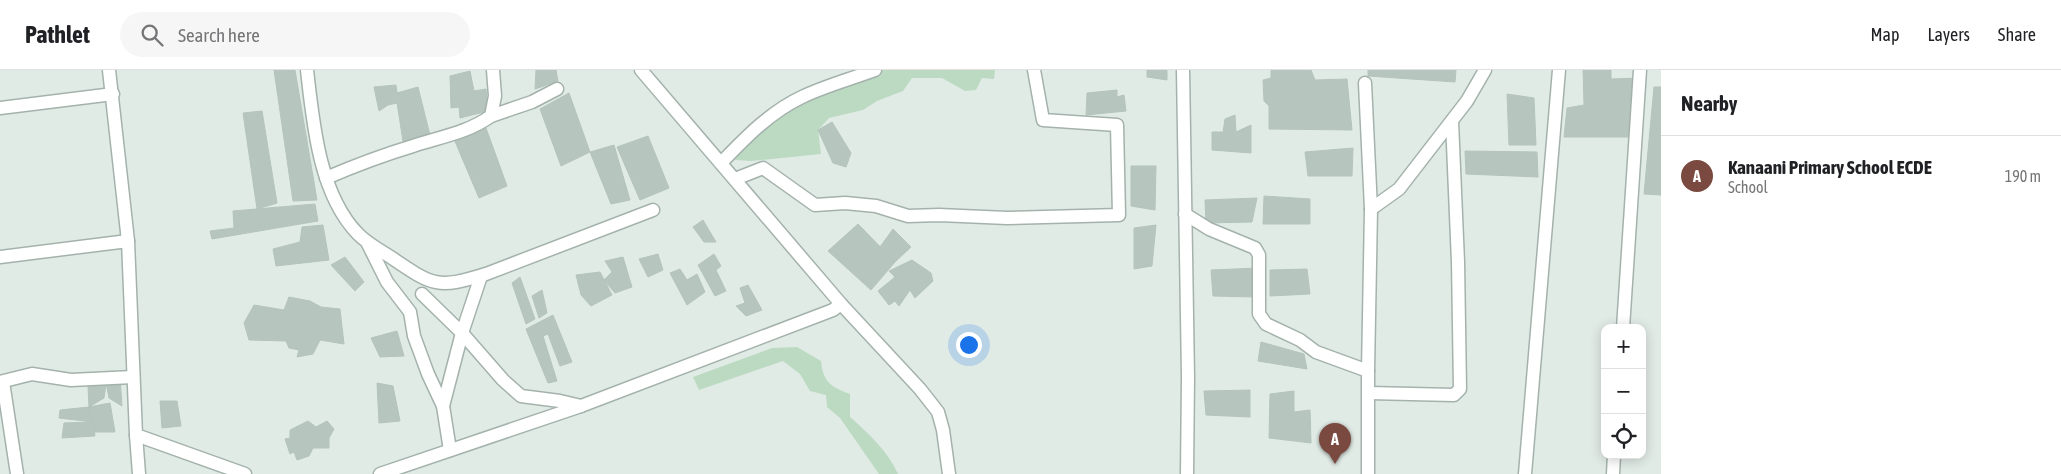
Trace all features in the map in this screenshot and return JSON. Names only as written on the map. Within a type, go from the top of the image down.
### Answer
[{"type":"street","points":[[109,70],[128,241],[139,474]]},
{"type":"street","points":[[308,70],[313,118],[326,178],[336,202],[358,234],[413,272],[436,283],[462,282],[481,276],[653,210]]},
{"type":"street","points":[[491,116],[495,96],[493,70]]},
{"type":"street","points":[[641,70],[841,304],[920,389],[938,412],[943,430],[949,474]]},
{"type":"street","points":[[720,163],[756,127],[790,103],[819,90],[875,70]]},
{"type":"street","points":[[735,179],[763,168],[815,205],[845,203],[876,206],[908,216],[940,215],[1006,218],[1119,215],[1117,125],[1043,120],[1034,70]]},
{"type":"street","points":[[1182,70],[1187,474]]},
{"type":"street","points":[[1371,209],[1399,189],[1467,101],[1485,70]]},
{"type":"street","points":[[1525,474],[1559,70]]},
{"type":"street","points":[[1623,324],[1640,70]]},
{"type":"street","points":[[1365,82],[1371,209],[1368,474]]},
{"type":"street","points":[[326,178],[412,146],[466,130],[491,116],[532,102],[557,89]]},
{"type":"street","points":[[0,108],[113,94]]},
{"type":"street","points":[[1368,393],[1454,395],[1460,389],[1452,120]]},
{"type":"street","points":[[1185,214],[1209,229],[1255,248],[1259,255],[1259,314],[1266,324],[1300,340],[1316,352],[1368,371]]},
{"type":"street","points":[[366,240],[387,282],[410,312],[414,336],[428,374],[443,406],[450,450]]},
{"type":"street","points":[[0,257],[128,241]]},
{"type":"street","points":[[443,406],[462,333],[481,276]]},
{"type":"street","points":[[406,307],[436,283]]},
{"type":"street","points":[[422,294],[462,333],[503,380],[521,396],[582,406]]},
{"type":"street","points":[[380,474],[582,406],[833,310],[841,304]]},
{"type":"street","points":[[17,474],[1,382],[32,374],[71,380],[133,377]]},
{"type":"street","points":[[136,435],[245,474]]},
{"type":"street","points":[[1613,474],[1614,459]]},
{"type":"green space","points":[[875,70],[995,70],[994,79],[982,78],[976,90],[965,91],[942,78],[912,78],[903,91],[877,101],[863,110],[829,118],[818,130],[821,154],[751,161],[735,160],[755,127],[790,103]]},
{"type":"green space","points":[[797,347],[821,361],[824,374],[829,383],[850,394],[850,417],[883,450],[898,474],[879,474],[840,418],[827,407],[826,395],[810,391],[800,374],[783,361],[699,390],[693,377],[772,348]]},
{"type":"building","points":[[274,70],[295,70],[317,200],[293,201]]},
{"type":"building","points":[[536,70],[556,70],[558,81],[535,89]]},
{"type":"building","points":[[1147,70],[1167,70],[1167,80],[1147,77]]},
{"type":"building","points":[[1271,70],[1311,70],[1315,80],[1347,79],[1352,130],[1269,129],[1269,106],[1264,101],[1263,80],[1271,78]]},
{"type":"building","points":[[1368,70],[1456,70],[1455,82],[1368,76]]},
{"type":"building","points":[[1583,70],[1611,70],[1611,79],[1639,78],[1631,137],[1564,137],[1567,108],[1584,105]]},
{"type":"building","points":[[470,71],[474,91],[486,89],[488,111],[460,118],[459,107],[451,108],[450,76]]},
{"type":"building","points":[[396,85],[397,93],[418,87],[430,135],[403,141],[397,103],[388,105],[379,111],[374,87]]},
{"type":"building","points":[[1654,87],[1661,87],[1661,195],[1644,194]]},
{"type":"building","points":[[1117,90],[1117,97],[1124,95],[1126,111],[1086,115],[1087,93]]},
{"type":"building","points":[[569,93],[590,152],[561,166],[540,109]]},
{"type":"building","points":[[1507,94],[1534,98],[1536,145],[1509,145]]},
{"type":"building","points":[[262,111],[277,203],[257,209],[243,113]]},
{"type":"building","points":[[1235,115],[1236,132],[1251,125],[1251,153],[1212,150],[1212,132],[1223,132],[1225,119]]},
{"type":"building","points":[[832,122],[851,153],[846,167],[833,163],[818,130]]},
{"type":"building","points":[[486,128],[507,186],[479,198],[454,139]]},
{"type":"building","points":[[648,136],[669,188],[640,200],[617,147]]},
{"type":"building","points":[[614,145],[630,200],[611,204],[590,152]]},
{"type":"building","points":[[1353,148],[1352,176],[1308,176],[1305,152]]},
{"type":"building","points":[[1465,151],[1537,152],[1538,177],[1466,174]]},
{"type":"building","points":[[1131,166],[1156,166],[1155,210],[1131,206]]},
{"type":"building","points":[[1264,196],[1310,199],[1310,224],[1263,224]]},
{"type":"building","points":[[1257,198],[1252,222],[1206,223],[1205,200]]},
{"type":"building","points":[[315,204],[318,221],[212,239],[210,231],[234,228],[233,211]]},
{"type":"building","points":[[703,220],[716,242],[704,242],[693,227]]},
{"type":"building","points":[[858,224],[895,262],[871,290],[828,251]]},
{"type":"building","points":[[323,225],[329,260],[276,266],[273,249],[300,242],[302,227]]},
{"type":"building","points":[[1156,225],[1152,266],[1134,269],[1134,228]]},
{"type":"building","points":[[893,229],[911,247],[895,262],[880,247]]},
{"type":"building","points":[[658,254],[663,270],[648,277],[639,259]]},
{"type":"building","points":[[714,254],[721,266],[716,270],[726,291],[715,296],[698,265]]},
{"type":"building","points":[[345,257],[364,282],[355,291],[331,265]]},
{"type":"building","points":[[623,257],[632,287],[615,293],[604,280],[612,272],[605,261]]},
{"type":"building","points":[[912,260],[931,273],[933,281],[915,298],[910,290],[899,306],[895,301],[889,305],[878,291],[895,277],[889,271]]},
{"type":"building","points":[[1259,268],[1254,297],[1213,296],[1211,270]]},
{"type":"building","points":[[680,269],[687,280],[697,274],[705,292],[687,305],[670,273]]},
{"type":"building","points":[[1307,269],[1310,294],[1270,296],[1270,270]]},
{"type":"building","points":[[600,272],[612,295],[591,306],[581,295],[576,275]]},
{"type":"building","points":[[520,277],[535,319],[526,324],[512,283]]},
{"type":"building","points":[[748,285],[762,310],[746,316],[736,306],[745,303],[740,288]]},
{"type":"building","points":[[542,290],[547,313],[539,318],[532,296]]},
{"type":"building","points":[[289,297],[310,301],[321,307],[340,309],[344,344],[320,340],[313,354],[297,357],[299,350],[289,348],[286,341],[249,340],[244,323],[254,305],[284,310]]},
{"type":"building","points":[[553,315],[572,362],[560,366],[548,334],[543,336],[557,381],[548,383],[526,329]]},
{"type":"building","points":[[397,331],[404,356],[380,357],[371,338]]},
{"type":"building","points":[[1261,342],[1304,354],[1307,369],[1258,361]]},
{"type":"building","points":[[105,378],[120,378],[122,406],[109,398]]},
{"type":"building","points":[[377,383],[393,386],[400,421],[379,423]]},
{"type":"building","points":[[106,384],[104,398],[89,407],[88,386]]},
{"type":"building","points":[[1250,390],[1250,417],[1206,415],[1204,391]]},
{"type":"building","points":[[1294,391],[1294,412],[1310,410],[1311,443],[1269,438],[1270,394]]},
{"type":"building","points":[[160,401],[177,401],[181,426],[162,428]]},
{"type":"building","points":[[110,403],[115,432],[95,432],[89,407]]},
{"type":"building","points":[[89,407],[93,422],[59,418],[60,410]]},
{"type":"building","points":[[308,421],[316,427],[327,421],[334,429],[329,438],[329,448],[313,448],[309,456],[297,460],[294,452],[290,454],[285,439],[290,438],[290,430]]},
{"type":"building","points":[[93,422],[95,436],[62,438],[64,423]]},
{"type":"place","name":"Kanaani Primary School ECDE","points":[[1335,464]]}]
